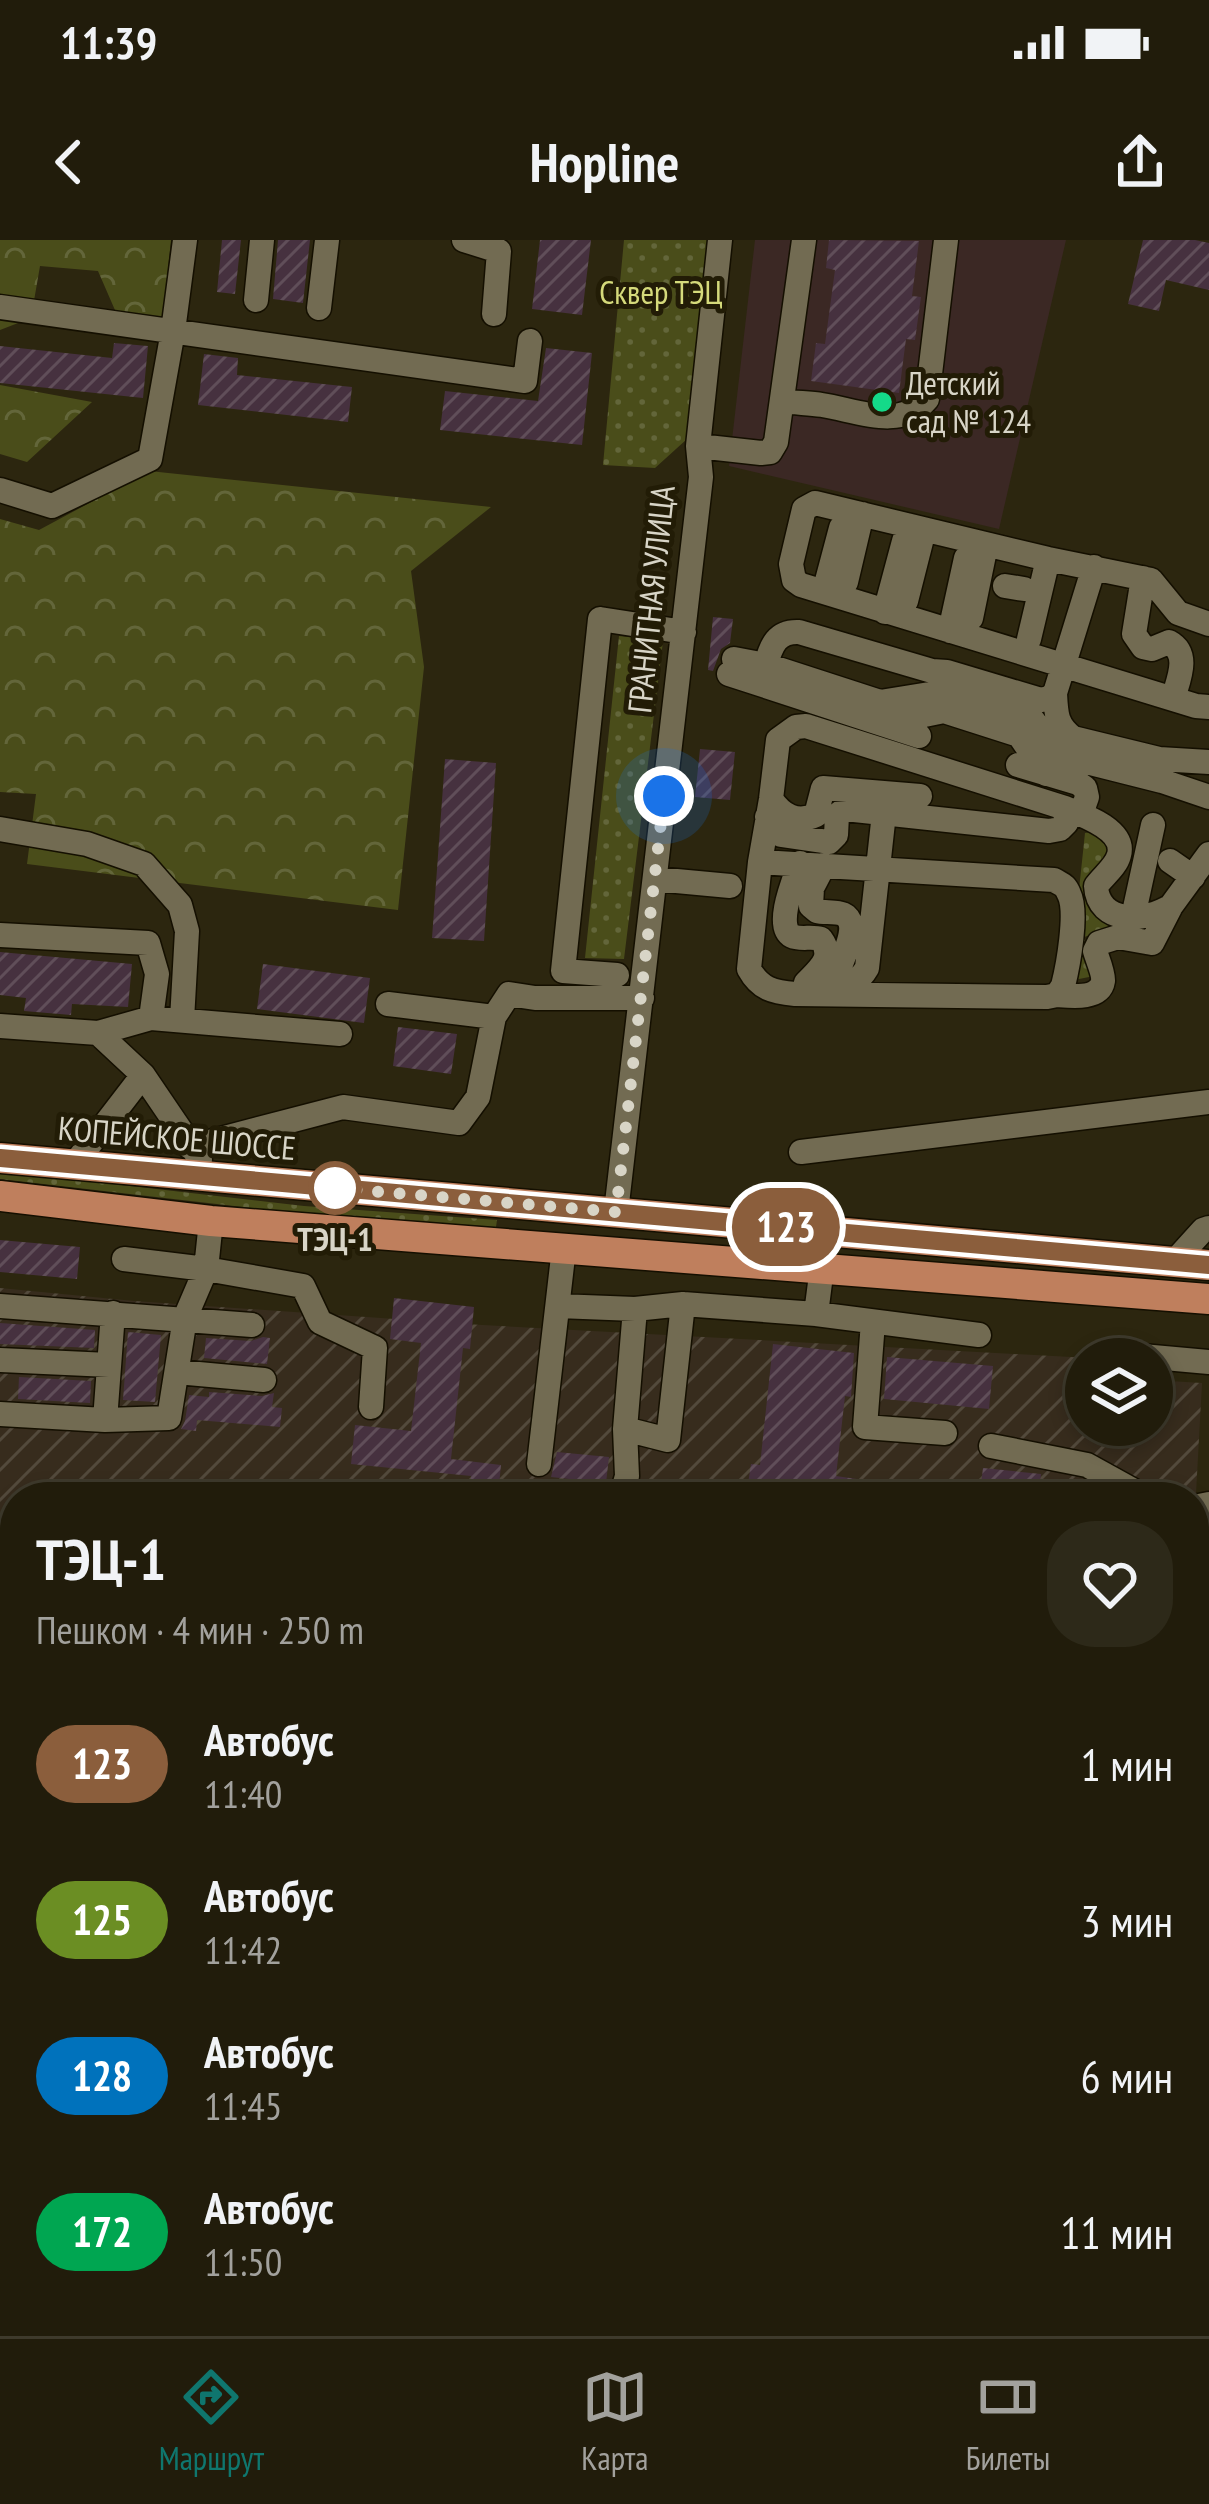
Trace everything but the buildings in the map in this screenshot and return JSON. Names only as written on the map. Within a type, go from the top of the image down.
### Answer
[{"type":"main road","name":"КОПЕЙСКОЕ ШОССЕ","points":[[0,1157],[1209,1265]]},
{"type":"main road","points":[[0,1196],[212,1221],[1209,1299]]},
{"type":"main road","name":"ГРАНИТНАЯ УЛИЦА","points":[[612,1252],[616,1212]]},
{"type":"street","points":[[0,490],[52,506],[150,459],[185,240]]},
{"type":"street","points":[[256,300],[262,240]]},
{"type":"street","points":[[319,308],[327,240]]},
{"type":"street","points":[[464,240],[499,250],[494,314]]},
{"type":"street","name":"ГРАНИТНАЯ УЛИЦА","points":[[616,1212],[701,477],[698,446],[720,240]]},
{"type":"street","points":[[698,446],[761,453],[770,452],[776,442],[804,240]]},
{"type":"street","points":[[782,401],[874,417],[919,408],[927,399],[946,240]]},
{"type":"street","points":[[0,308],[525,381],[530,341]]},
{"type":"street","points":[[892,562],[999,595],[1064,666],[1209,706]]},
{"type":"street","points":[[892,562],[999,595],[1031,633]]},
{"type":"street","points":[[892,562],[999,595],[1031,633]]},
{"type":"street","points":[[892,562],[999,595],[1094,567],[1155,583],[1178,613],[1209,624]]},
{"type":"street","points":[[1094,567],[1055,693],[1062,729],[1073,738],[1209,777]]},
{"type":"street","points":[[1143,578],[1134,634],[1143,646],[1152,649],[1169,643],[1181,652],[1173,699]]},
{"type":"street","points":[[617,975],[563,971],[600,619],[684,632]]},
{"type":"street","points":[[766,665],[778,636],[799,632],[1041,700],[1055,693]]},
{"type":"street","points":[[919,736],[731,667],[766,665],[880,703],[948,691],[1029,716],[1059,755],[1209,796]]},
{"type":"street","points":[[882,724],[944,711],[1018,735],[1046,774]]},
{"type":"street","points":[[1172,906],[1156,916],[1133,917],[1103,908],[1096,886],[1121,850],[1107,830],[1073,811],[806,726],[796,727],[778,740],[749,969],[766,989],[795,994],[1076,997],[1100,988],[1103,981],[1096,946],[1118,937],[1152,943],[1209,854]]},
{"type":"street","points":[[1159,759],[1209,762]]},
{"type":"street","points":[[769,808],[788,817],[810,818],[816,815],[823,788],[885,805],[1060,830],[1087,797],[1085,788],[1018,765]]},
{"type":"street","points":[[885,805],[920,796]]},
{"type":"street","points":[[768,913],[763,959],[772,980],[843,984],[861,979],[867,968],[885,805]]},
{"type":"street","points":[[1133,917],[1153,825]]},
{"type":"street","points":[[0,829],[87,844],[144,864],[180,905],[187,932],[182,1020]]},
{"type":"street","points":[[1170,861],[1193,877]]},
{"type":"street","points":[[760,862],[1054,880],[1070,895],[1072,909],[1066,975],[1057,995]]},
{"type":"street","points":[[806,983],[828,953],[821,939],[796,938],[784,924],[786,906],[812,864]]},
{"type":"street","points":[[812,864],[811,905],[817,911],[843,913],[852,929],[838,972],[843,984]]},
{"type":"street","points":[[655,879],[730,886]]},
{"type":"street","points":[[0,935],[148,943],[157,974],[151,1018]]},
{"type":"street","points":[[190,1147],[343,1107],[459,1123],[478,1097],[494,1017],[509,994],[642,998]]},
{"type":"street","points":[[388,1004],[494,1017]]},
{"type":"street","points":[[0,1026],[98,1034],[151,1018],[340,1034]]},
{"type":"street","points":[[98,1034],[143,1075],[217,1179]]},
{"type":"street","points":[[73,1166],[143,1075]]},
{"type":"street","points":[[801,1152],[1209,1102]]},
{"type":"street","points":[[0,1414],[169,1418],[185,1318],[206,1269],[212,1221]]},
{"type":"street","points":[[1174,1262],[1209,1228]]},
{"type":"street","points":[[539,1464],[564,1248]]},
{"type":"street","points":[[124,1259],[303,1286],[320,1322],[375,1348],[370,1407]]},
{"type":"street","points":[[816,1314],[822,1267]]},
{"type":"street","points":[[558,1306],[635,1310],[683,1304],[816,1314],[980,1335]]},
{"type":"street","points":[[625,1430],[668,1440],[683,1304]]},
{"type":"street","points":[[0,1306],[252,1324]]},
{"type":"street","points":[[625,1482],[635,1310]]},
{"type":"street","points":[[105,1420],[113,1313]]},
{"type":"street","points":[[874,1322],[865,1427],[945,1433]]},
{"type":"street","points":[[1173,1359],[1209,1362]]},
{"type":"street","points":[[0,1360],[109,1365]]},
{"type":"street","points":[[176,1372],[264,1380]]},
{"type":"street","points":[[991,1446],[1088,1465],[1118,1482]]},
{"type":"shaded area","name":"Детский сад № 124","points":[[755,240],[1066,240],[999,529],[729,466]]},
{"type":"shaded area","points":[[0,1288],[482,1325],[1065,1357],[1065,1446],[1173,1446],[1173,1381],[1202,1383],[1197,1482],[0,1482]]},
{"type":"green space","points":[[0,240],[171,240],[163,318],[118,317],[98,271],[40,266],[31,318],[0,330]]},
{"type":"green space","name":"Сквер ТЭЦ","points":[[624,240],[708,240],[687,439],[655,468],[603,465]]},
{"type":"green space","points":[[0,385],[92,402],[27,462],[0,454]]},
{"type":"green space","points":[[149,471],[491,507],[411,571],[424,667],[398,910],[27,864],[36,794],[0,792],[0,519],[39,530]]},
{"type":"green space","points":[[619,636],[663,641],[624,959],[585,958]]},
{"type":"green space","points":[[1097,831],[1112,851],[1100,864],[1114,927],[1084,937],[1094,976],[1074,980],[1070,975],[1085,833]]},
{"type":"green space","points":[[0,1171],[304,1206],[497,1220],[496,1227],[303,1214],[0,1179]]},
{"type":"bus line","name":"123","points":[[0,1158],[1209,1265]]},
{"type":"place","name":"Детский сад № 124","points":[[882,402]]},
{"type":"place","name":"ТЭЦ-1","points":[[335,1188]]},
{"type":"route","points":[[335,1188],[616,1212],[664,796]]}]
